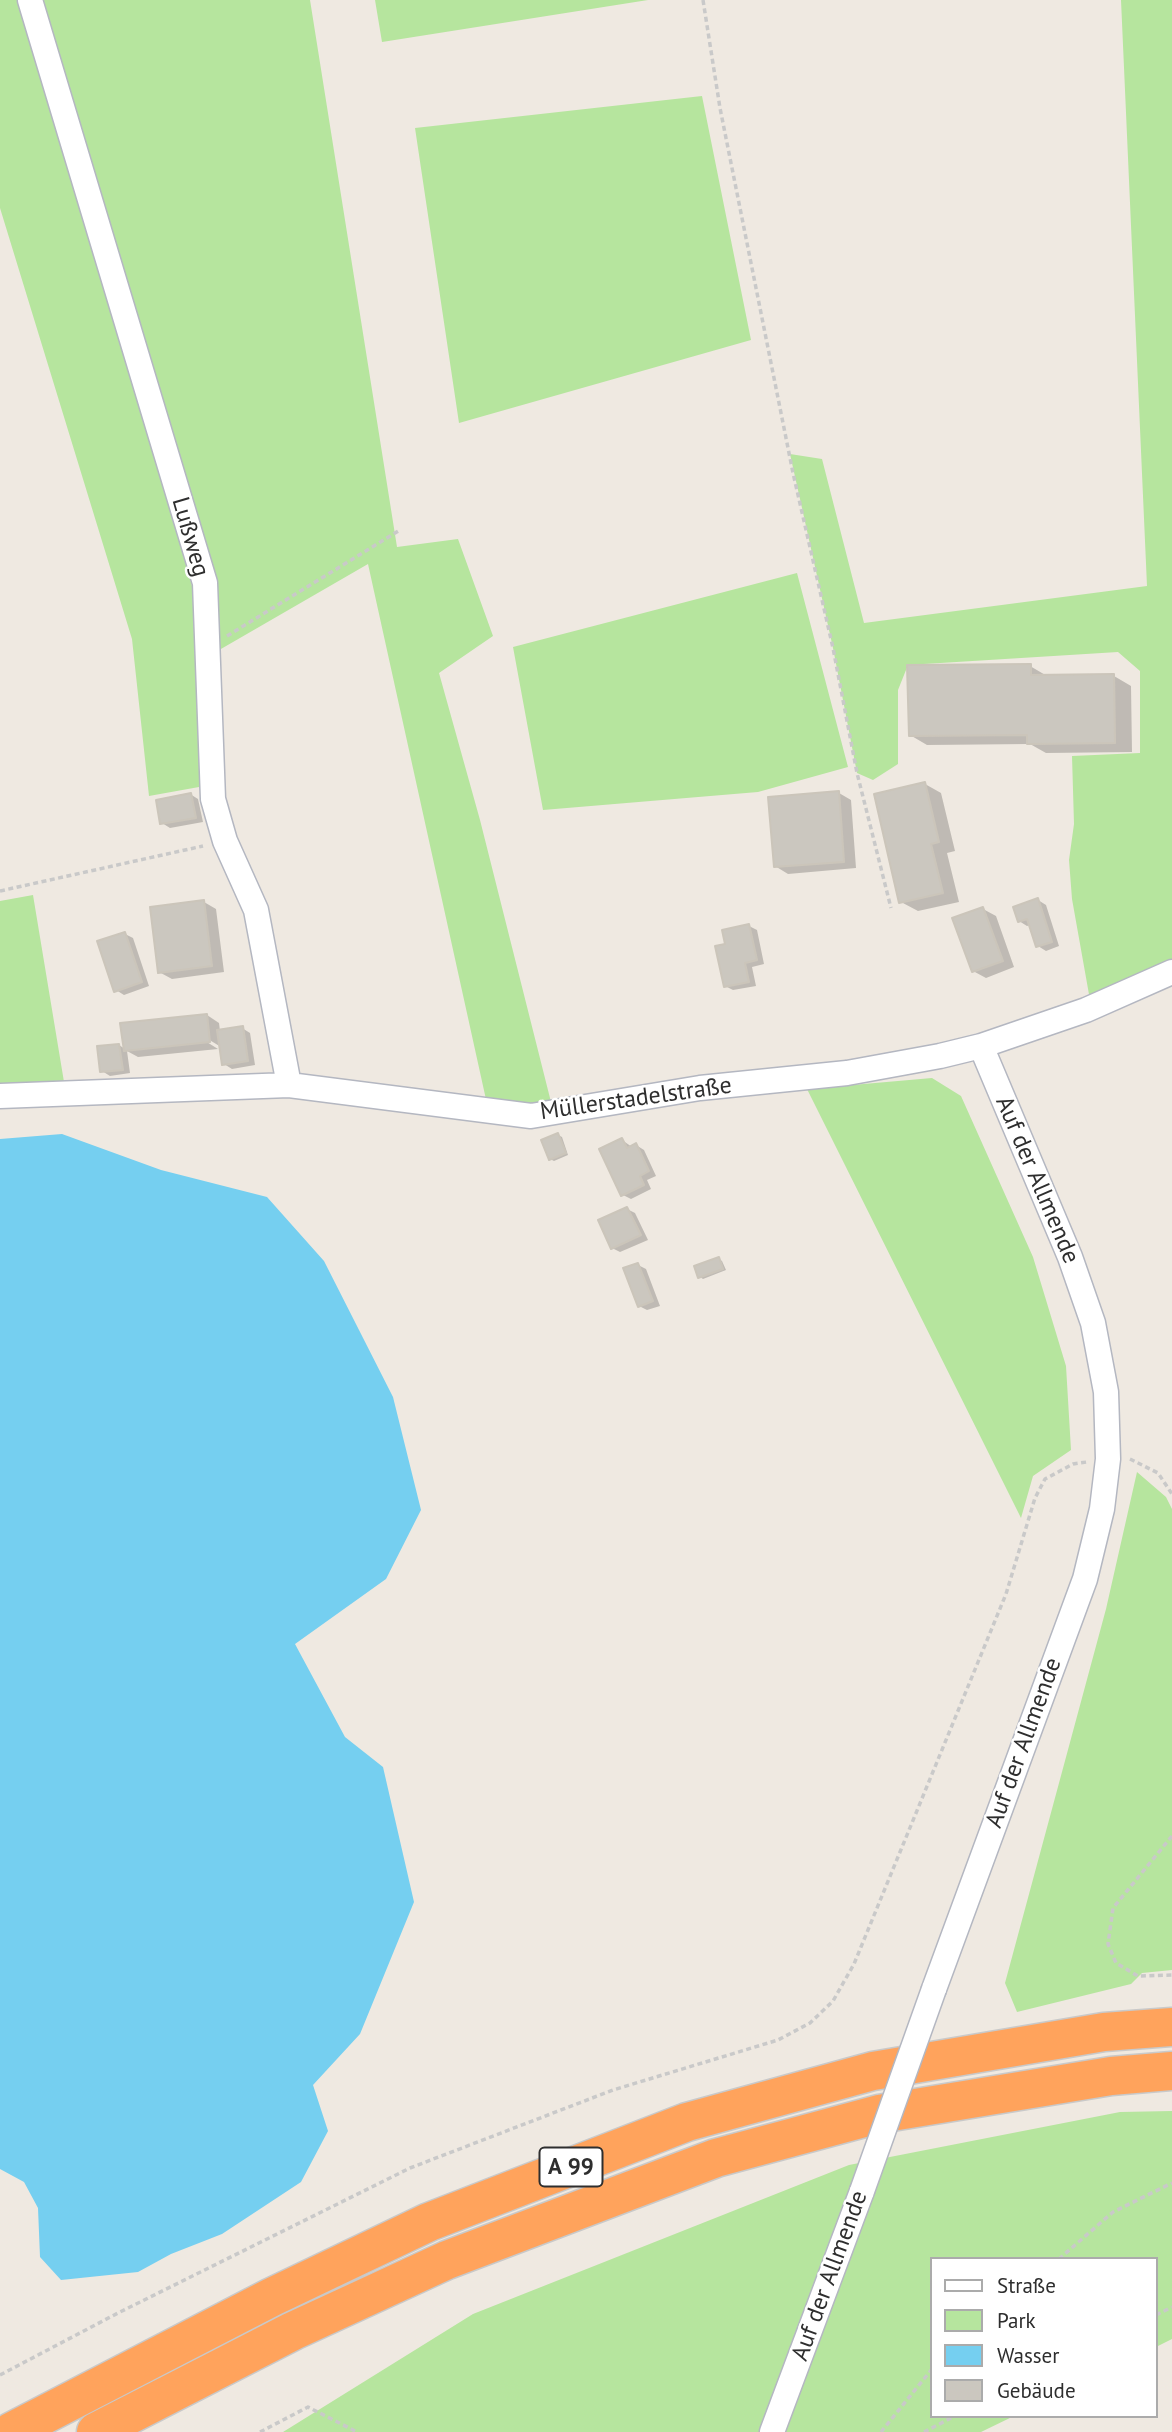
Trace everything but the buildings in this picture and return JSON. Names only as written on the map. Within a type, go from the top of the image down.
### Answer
[{"type":"highway","name":"A 99","points":[[11,2432],[272,2297],[429,2222],[687,2122],[873,2071],[1104,2032],[1172,2027]]},
{"type":"highway","name":"A 99","points":[[96,2432],[293,2331],[447,2260],[716,2158],[879,2114],[1111,2076],[1172,2071]]},
{"type":"street","name":"Lußweg","points":[[30,0],[205,583],[213,799],[225,842],[256,910],[289,1085]]},
{"type":"street","name":"Müllerstadelstraße","points":[[0,1096],[289,1085],[531,1116],[700,1088],[847,1073],[940,1056],[981,1046],[1086,1010],[1172,972]]},
{"type":"street","name":"Auf der Allmende","points":[[772,2432],[1084,1578],[1102,1509],[1108,1459],[1106,1392],[1093,1323],[1070,1257],[981,1046]]},
{"type":"path","points":[[703,0],[720,108],[793,473],[833,648],[857,773],[891,908]]},
{"type":"path","points":[[208,649],[400,530]]},
{"type":"path","points":[[0,891],[225,842]]},
{"type":"path","points":[[0,2375],[118,2313],[410,2168],[613,2090],[778,2039],[810,2023],[833,2001],[854,1964],[1006,1594],[1035,1498],[1045,1479],[1073,1464],[1130,1459],[1158,1473],[1172,1494]]},
{"type":"path","points":[[1172,1836],[1113,1908],[1108,1944],[1116,1963],[1138,1976],[1172,1975]]},
{"type":"path","points":[[1061,2257],[1113,2212],[1172,2183]]},
{"type":"path","points":[[880,2432],[930,2371]]},
{"type":"path","points":[[260,2432],[308,2407],[358,2432]]},
{"type":"path","points":[[924,2432],[951,2418]]},
{"type":"green space","points":[[0,0],[24,0],[200,614],[199,787],[149,796],[132,639],[0,208]]},
{"type":"green space","points":[[43,0],[310,0],[397,547],[458,539],[493,636],[439,673],[480,820],[553,1110],[487,1104],[368,564],[214,653]]},
{"type":"green space","points":[[375,0],[648,0],[382,42]]},
{"type":"green space","points":[[1121,0],[1172,0],[1172,962],[1090,1000],[1072,899],[1069,860],[1074,824],[1072,756],[1140,753],[1140,671],[1118,652],[908,665],[898,690],[898,764],[873,780],[857,773],[833,648],[790,454],[822,459],[864,623],[1147,586]]},
{"type":"green space","points":[[702,96],[751,340],[459,423],[415,128]]},
{"type":"green space","points":[[797,573],[848,767],[758,792],[543,810],[513,647]]},
{"type":"green space","points":[[33,895],[65,1088],[0,1089],[0,901]]},
{"type":"green space","points":[[932,1078],[961,1096],[1033,1257],[1066,1366],[1071,1450],[1033,1476],[1021,1518],[807,1089]]},
{"type":"green space","points":[[1137,1472],[1166,1497],[1172,1509],[1172,1970],[1142,1973],[1131,1984],[1017,2012],[1005,1983],[1106,1609]]},
{"type":"green space","points":[[1172,2111],[1172,2339],[1158,2346],[1158,2257],[930,2257],[930,2418],[1010,2418],[981,2432],[283,2432],[473,2314],[849,2165],[1120,2112]]},
{"type":"water","points":[[62,1134],[161,1170],[267,1197],[324,1261],[393,1397],[421,1510],[386,1579],[295,1644],[345,1737],[383,1767],[414,1902],[360,2034],[313,2085],[328,2131],[301,2182],[222,2234],[171,2254],[138,2272],[61,2280],[40,2257],[38,2208],[24,2182],[0,2169],[0,1139]]}]
